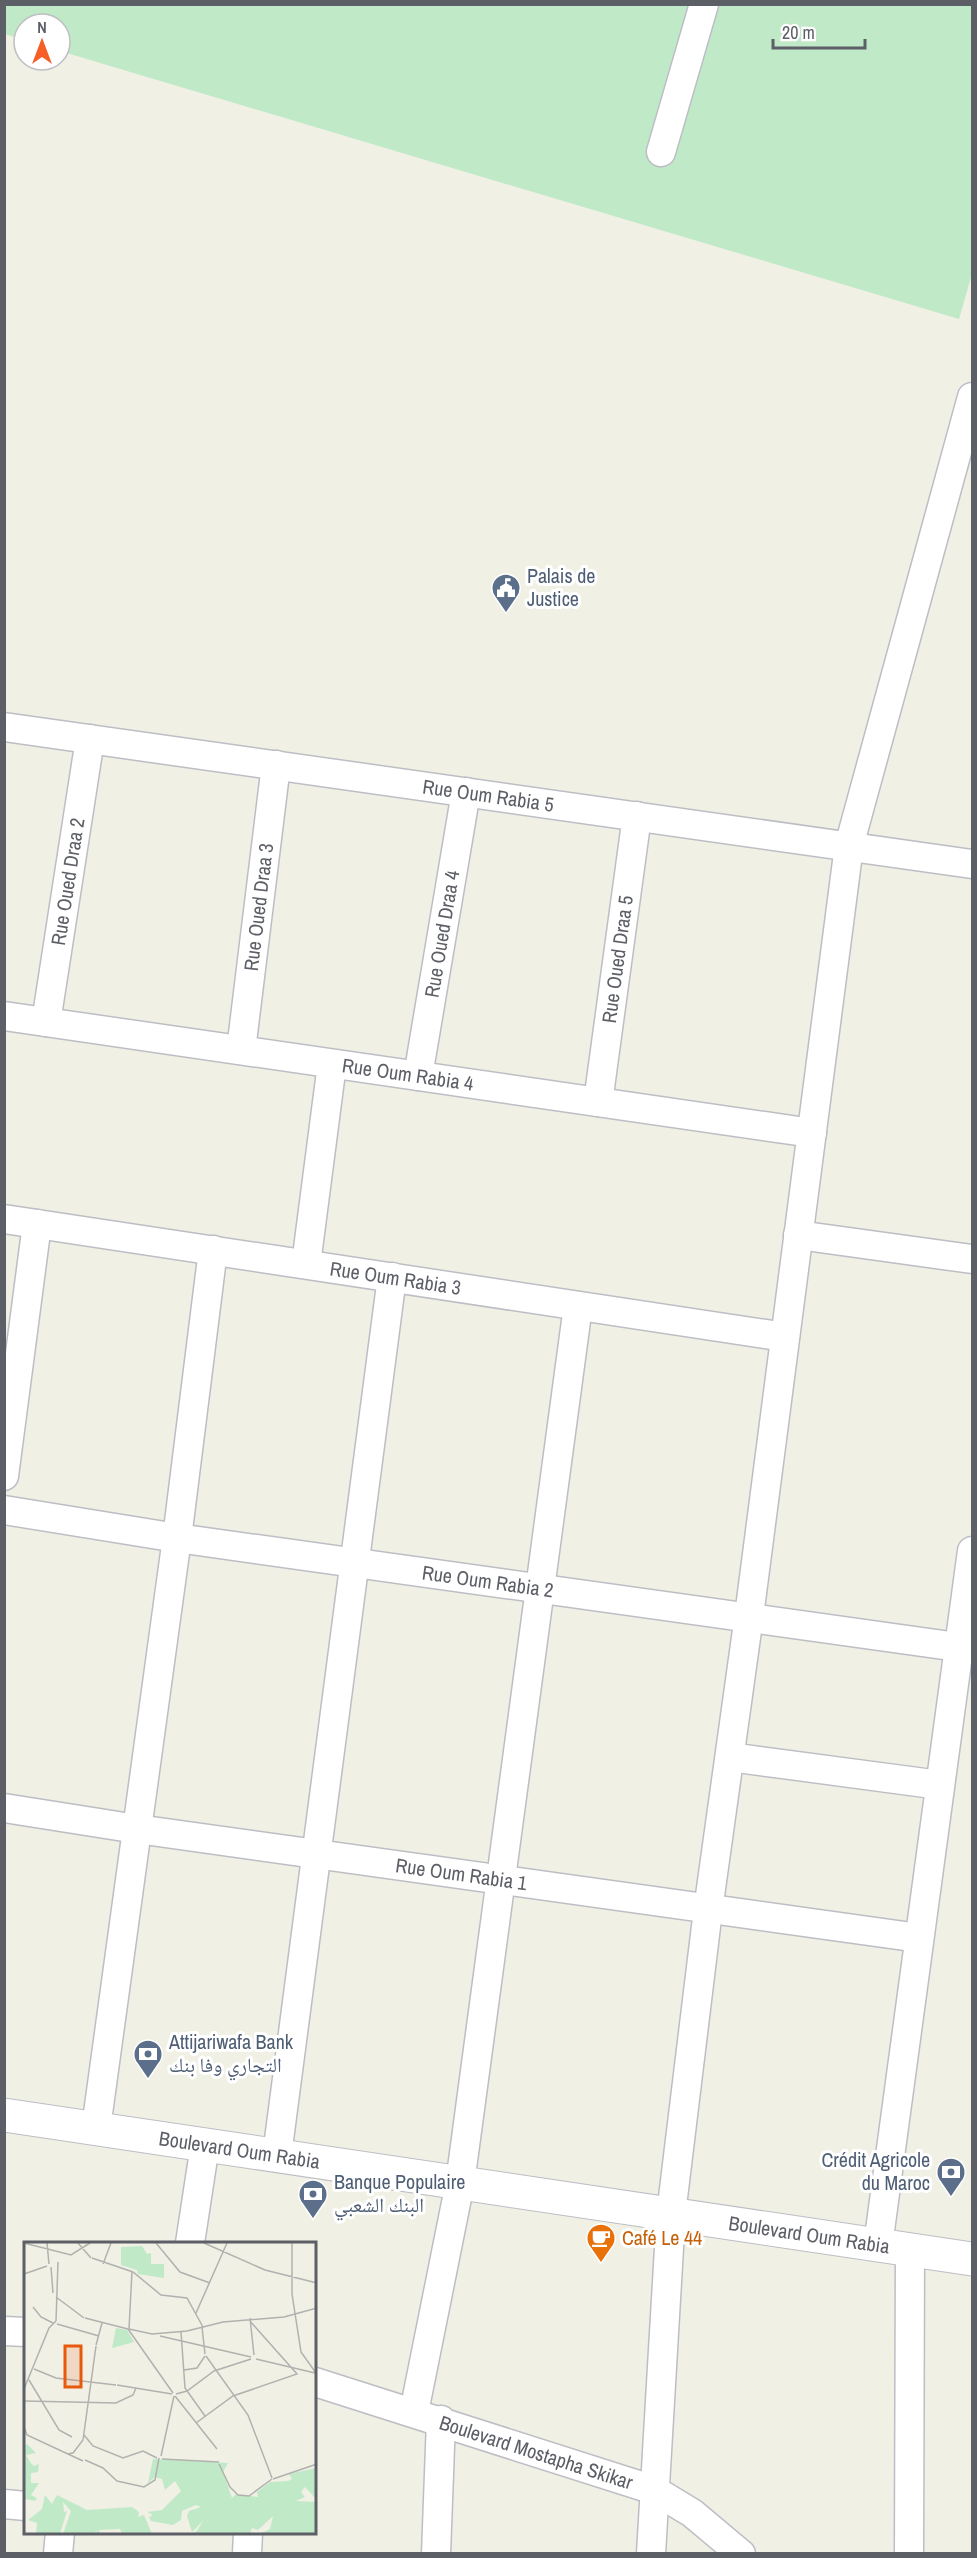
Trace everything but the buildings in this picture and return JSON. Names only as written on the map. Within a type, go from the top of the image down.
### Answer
[{"type":"street","points":[[661,152],[704,4]]},
{"type":"street","points":[[651,2553],[671,2214],[708,1910],[749,1616],[849,846],[964,458],[972,397]]},
{"type":"street","name":"Rue Oum Rabia 5","points":[[4,727],[972,864]]},
{"type":"street","name":"Rue Oued Draa 2","points":[[46,1022],[90,739]]},
{"type":"street","name":"Rue Oued Draa 3","points":[[241,1050],[276,765]]},
{"type":"street","name":"Rue Oued Draa 4","points":[[418,1076],[465,792]]},
{"type":"street","name":"Rue Oued Draa 5","points":[[598,1102],[637,816]]},
{"type":"street","name":"Rue Oum Rabia 4","points":[[4,1016],[812,1133]]},
{"type":"street","points":[[306,1264],[332,1064]]},
{"type":"street","name":"Rue Oum Rabia 3","points":[[4,1219],[785,1337]]},
{"type":"street","points":[[4,1476],[38,1224]]},
{"type":"street","points":[[798,1235],[972,1259]]},
{"type":"street","points":[[96,2128],[177,1538],[213,1250]]},
{"type":"street","points":[[277,2155],[392,1277]]},
{"type":"street","points":[[436,2553],[428,2416],[578,1306]]},
{"type":"street","name":"Rue Oum Rabia 2","points":[[4,1510],[177,1538],[966,1648]]},
{"type":"street","points":[[878,2245],[940,1785],[966,1648],[972,1551]]},
{"type":"street","points":[[730,1757],[940,1785]]},
{"type":"street","name":"Rue Oum Rabia 1","points":[[4,1808],[137,1829],[919,1938]]},
{"type":"street","name":"Boulevard Oum Rabia","points":[[4,2115],[972,2259]]},
{"type":"street","points":[[190,2242],[206,2145]]},
{"type":"street","points":[[909,2553],[910,2250]]},
{"type":"street","points":[[4,2331],[24,2332]]},
{"type":"street","name":"Boulevard Mostapha Skikar","points":[[316,2382],[428,2416],[654,2490],[692,2513],[741,2553]]},
{"type":"street","points":[[4,2504],[24,2506]]},
{"type":"street","points":[[58,2553],[60,2534]]},
{"type":"street","points":[[247,2553],[248,2534]]},
{"type":"green space","points":[[4,5],[972,5],[972,274],[959,319],[72,55],[72,12],[12,12],[12,36],[5,34]]},
{"type":"place","name":"Palais de Justice","points":[[506,614]]},
{"type":"place","name":"Attijariwafa Bank التجاري وفا بنك","points":[[148,2080]]},
{"type":"place","name":"Crédit Agricole du Maroc","points":[[951,2198]]},
{"type":"place","name":"Banque Populaire البنك الشعبي","points":[[313,2220]]},
{"type":"place","name":"Café Le 44","points":[[601,2264]]}]
